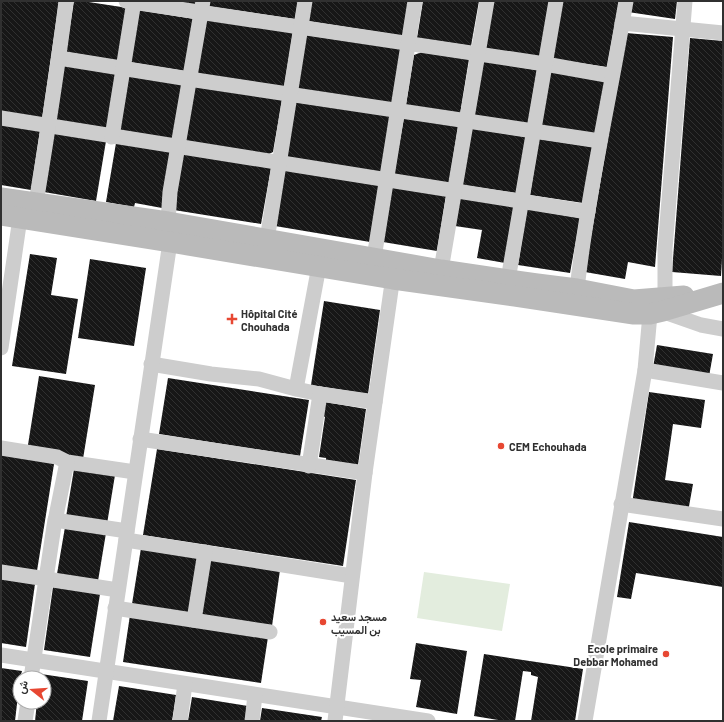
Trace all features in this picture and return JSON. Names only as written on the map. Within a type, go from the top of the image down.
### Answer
[{"type":"street","points":[[36,203],[59,58],[66,1]]},
{"type":"street","points":[[267,240],[305,1]]},
{"type":"street","points":[[374,258],[415,1]]},
{"type":"street","points":[[441,270],[486,1]]},
{"type":"street","points":[[508,280],[556,1]]},
{"type":"street","points":[[577,289],[600,141],[626,1]]},
{"type":"street","points":[[585,721],[645,370],[659,308],[685,1]]},
{"type":"street","points":[[112,137],[123,68],[131,2],[202,7],[301,27],[545,64],[612,76]]},
{"type":"street","points":[[99,721],[127,535],[169,232],[170,192],[202,7]]},
{"type":"street","points":[[622,23],[723,33]]},
{"type":"street","points":[[59,58],[600,141]]},
{"type":"street","points":[[1,118],[112,137],[387,179],[588,212]]},
{"type":"street","points":[[1,198],[36,203],[320,266],[394,270],[441,270],[577,289],[634,300],[659,308],[701,325],[723,328]]},
{"type":"street","points":[[1,348],[11,217],[267,240],[374,258],[394,270],[515,296],[634,314],[719,294]]},
{"type":"street","points":[[296,389],[320,266]]},
{"type":"street","points":[[336,714],[365,473],[394,270]]},
{"type":"street","points":[[151,364],[211,374],[259,379],[320,394],[375,402]]},
{"type":"street","points":[[645,370],[723,383]]},
{"type":"street","points":[[309,466],[320,394]]},
{"type":"street","points":[[140,439],[309,466],[365,473]]},
{"type":"street","points":[[1,448],[57,457],[67,462],[135,472]]},
{"type":"street","points":[[32,670],[55,520],[67,462]]},
{"type":"street","points":[[621,504],[723,519]]},
{"type":"street","points":[[55,520],[204,552],[352,576]]},
{"type":"street","points":[[194,620],[204,552]]},
{"type":"street","points":[[1,572],[118,590]]},
{"type":"street","points":[[115,608],[270,632]]},
{"type":"street","points":[[1,655],[256,695],[336,714],[428,721]]},
{"type":"street","points":[[180,721],[185,684]]},
{"type":"street","points":[[252,721],[256,695]]},
{"type":"street","points":[[25,721],[27,710]]},
{"type":"green space","points":[[424,572],[510,584],[502,631],[417,618]]},
{"type":"building","points":[[1,1],[59,1],[42,119],[1,113]]},
{"type":"building","points":[[74,1],[128,8],[120,61],[66,52]]},
{"type":"building","points":[[170,1],[197,1],[196,6]]},
{"type":"building","points":[[208,1],[298,1],[295,19],[207,6]]},
{"type":"building","points":[[312,1],[410,1],[404,36],[308,21]]},
{"type":"building","points":[[423,1],[479,1],[471,46],[417,38]]},
{"type":"building","points":[[492,1],[549,1],[540,57],[484,48]]},
{"type":"building","points":[[562,1],[619,1],[607,67],[553,59]]},
{"type":"building","points":[[631,1],[677,1],[675,19],[628,12]]},
{"type":"building","points":[[138,10],[194,19],[185,71],[129,62]]},
{"type":"building","points":[[205,19],[293,32],[284,87],[196,73]]},
{"type":"building","points":[[626,33],[673,37],[655,267],[628,262],[625,279],[585,272]]},
{"type":"building","points":[[306,35],[402,49],[393,103],[297,89]]},
{"type":"building","points":[[690,38],[723,41],[723,243],[721,276],[672,272]]},
{"type":"building","points":[[422,52],[469,59],[460,114],[406,105],[414,55]]},
{"type":"building","points":[[482,61],[537,70],[528,124],[473,116]]},
{"type":"building","points":[[64,65],[117,74],[108,130],[55,121]]},
{"type":"building","points":[[550,72],[605,80],[595,134],[541,126]]},
{"type":"building","points":[[127,75],[183,84],[174,140],[118,131]]},
{"type":"building","points":[[194,86],[282,100],[273,152],[267,155],[185,142]]},
{"type":"building","points":[[295,102],[391,116],[381,172],[286,158]]},
{"type":"building","points":[[404,118],[458,126],[449,183],[394,174]]},
{"type":"building","points":[[1,124],[40,130],[31,190],[1,185]]},
{"type":"building","points":[[471,128],[526,137],[516,193],[462,185]]},
{"type":"building","points":[[53,133],[106,141],[96,201],[44,192]]},
{"type":"building","points":[[539,139],[593,147],[583,203],[530,195]]},
{"type":"building","points":[[116,143],[172,152],[162,208],[135,203],[134,207],[106,202]]},
{"type":"building","points":[[183,154],[271,168],[261,224],[174,210]]},
{"type":"building","points":[[284,170],[379,184],[370,242],[275,226]]},
{"type":"building","points":[[392,186],[446,195],[437,251],[383,242]]},
{"type":"building","points":[[460,198],[514,207],[505,263],[477,258],[482,230],[455,226]]},
{"type":"building","points":[[527,209],[580,218],[570,273],[518,265]]},
{"type":"building","points":[[30,254],[57,258],[51,295],[78,299],[66,374],[12,366]]},
{"type":"building","points":[[90,259],[146,268],[134,346],[78,338]]},
{"type":"building","points":[[324,301],[380,310],[368,394],[311,385]]},
{"type":"building","points":[[657,345],[713,354],[708,382],[652,373]]},
{"type":"building","points":[[39,376],[95,385],[83,459],[27,451]]},
{"type":"building","points":[[168,378],[309,400],[300,456],[159,434]]},
{"type":"building","points":[[649,392],[705,400],[701,428],[673,424],[665,480],[693,484],[688,512],[632,504]]},
{"type":"building","points":[[325,402],[366,409],[358,465],[326,460],[326,458],[319,457],[325,417],[323,416]]},
{"type":"building","points":[[157,449],[356,480],[343,566],[143,535]]},
{"type":"building","points":[[1,450],[55,458],[37,571],[1,565]]},
{"type":"building","points":[[74,469],[115,475],[107,524],[66,517]]},
{"type":"building","points":[[629,522],[723,537],[723,587],[636,573],[631,599],[617,597]]},
{"type":"building","points":[[65,527],[106,533],[98,581],[57,574]]},
{"type":"building","points":[[141,548],[198,557],[189,613],[132,604]]},
{"type":"building","points":[[209,558],[280,570],[272,626],[200,615]]},
{"type":"building","points":[[1,579],[35,584],[26,647],[1,643]]},
{"type":"building","points":[[53,587],[100,594],[90,657],[44,650]]},
{"type":"building","points":[[130,615],[268,637],[261,683],[123,662]]},
{"type":"building","points":[[416,643],[467,651],[457,714],[416,707],[421,680],[410,679]]},
{"type":"building","points":[[484,654],[583,669],[575,721],[531,721],[538,677],[531,675],[531,672],[523,671],[515,721],[504,721],[474,716]]},
{"type":"building","points":[[1,668],[15,670],[12,670],[12,710],[16,710],[15,721],[1,721]]},
{"type":"building","points":[[52,676],[88,681],[82,721],[35,721],[36,710],[52,710]]},
{"type":"building","points":[[119,686],[176,695],[172,721],[113,721]]},
{"type":"building","points":[[192,697],[248,706],[245,721],[188,721]]},
{"type":"building","points":[[262,708],[322,717],[321,721],[260,721]]},
{"type":"place","name":"Hôpital Cité Chouhada","points":[[232,319]]},
{"type":"place","name":"CEM Echouhada","points":[[501,446]]},
{"type":"place","name":"مسجد سعيد بن المسيب","points":[[323,622]]},
{"type":"place","name":"Ecole primaire Debbar Mohamed","points":[[666,654]]}]
